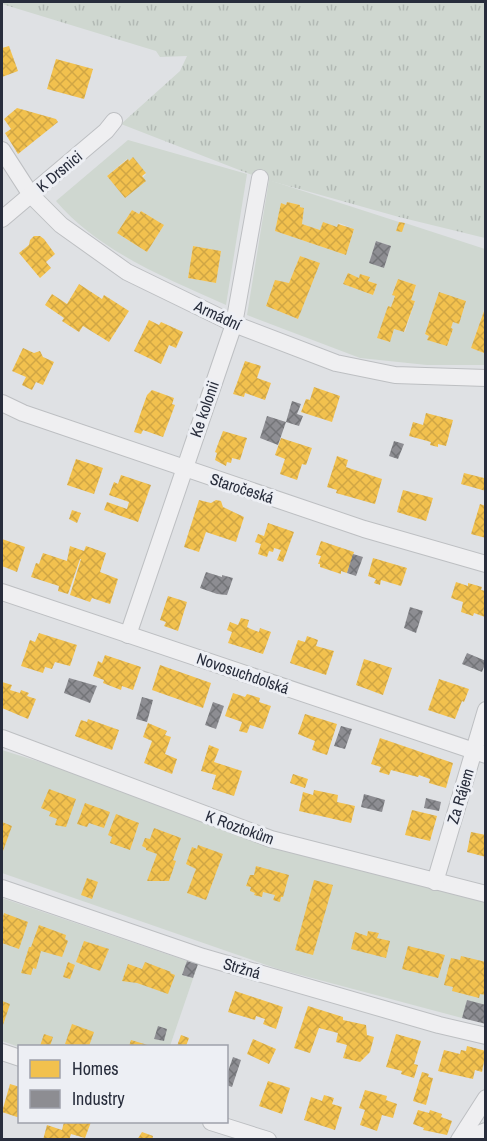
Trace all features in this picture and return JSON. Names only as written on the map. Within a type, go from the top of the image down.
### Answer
[{"type":"street","name":"K Drsnici","points":[[2,219],[106,131],[114,121]]},
{"type":"street","name":"Armádní","points":[[2,150],[31,195],[61,225],[127,272],[234,324],[336,363],[395,375],[486,378]]},
{"type":"street","name":"Ke kolonii","points":[[128,634],[234,324],[260,178]]},
{"type":"street","name":"Staročeská","points":[[2,403],[23,413],[364,529],[486,564]]},
{"type":"street","name":"Novosuchdolská","points":[[2,592],[480,753]]},
{"type":"street","name":"Za Rájem","points":[[435,882],[480,753],[486,710]]},
{"type":"street","name":"K Roztokům","points":[[2,738],[271,839],[486,894]]},
{"type":"street","name":"Stržná","points":[[2,888],[203,957],[439,1025],[486,1036]]},
{"type":"street","points":[[2,1052],[18,1057]]},
{"type":"street","points":[[461,1140],[486,1098]]},
{"type":"street","points":[[214,1123],[268,1140]]},
{"type":"street","points":[[461,1140],[486,1131]]},
{"type":"green space","points":[[2,2],[485,2],[485,238],[399,217],[260,178],[121,124],[180,71],[187,56],[160,57],[156,51],[2,4]]},
{"type":"green space","points":[[128,140],[247,174],[226,305],[158,274],[113,249],[73,219],[56,201]],"holes":[[[132,158],[146,174],[125,198],[107,176],[127,159],[129,161]],[[132,210],[139,214],[141,211],[164,225],[147,252],[117,233]],[[193,246],[221,251],[216,283],[188,278]]]},
{"type":"green space","points":[[269,180],[399,222],[397,230],[401,232],[405,223],[485,249],[485,307],[471,348],[484,353],[485,350],[485,365],[427,365],[360,358],[247,315]],"holes":[[[287,202],[304,208],[302,224],[320,230],[323,223],[337,227],[339,223],[354,229],[346,255],[275,231],[281,204],[286,205]],[[376,241],[391,246],[384,268],[369,262]],[[300,256],[319,263],[298,319],[266,306],[275,281],[289,283]],[[348,274],[359,278],[361,274],[369,277],[368,281],[377,284],[373,295],[343,284]],[[398,279],[416,285],[411,300],[415,301],[405,332],[394,329],[389,342],[378,338],[388,306],[391,307],[395,296],[392,294]],[[439,293],[466,301],[459,323],[453,322],[447,346],[428,340],[429,336],[425,334]]]},
{"type":"green space","points":[[2,750],[485,901],[485,1005],[467,1001],[462,1018],[278,969],[2,873]]},
{"type":"green space","points":[[2,898],[187,961],[182,975],[192,978],[198,964],[170,1045],[18,1047],[2,1041]]},
{"type":"building: Homes","points":[[9,46],[18,71],[2,77],[2,48]]},
{"type":"building: Homes","points":[[56,59],[93,69],[84,99],[47,89]]},
{"type":"building: Homes","points":[[17,108],[56,119],[58,122],[18,154],[5,133],[11,129],[4,119]]},
{"type":"building: Homes","points":[[133,157],[146,173],[142,176],[146,181],[125,198],[107,176]]},
{"type":"building: Homes","points":[[287,202],[304,208],[302,224],[320,230],[323,222],[354,229],[346,255],[275,231],[281,203],[286,205]]},
{"type":"building: Homes","points":[[132,210],[139,214],[141,211],[164,225],[147,252],[117,233]]},
{"type":"building: Homes","points":[[399,222],[405,223],[402,232],[396,231]]},
{"type":"building: Homes","points":[[34,236],[44,239],[55,254],[46,262],[51,268],[40,278],[19,253],[29,245]]},
{"type":"building: Homes","points":[[193,246],[221,251],[216,283],[188,278]]},
{"type":"building: Homes","points":[[300,256],[320,263],[298,319],[266,306],[275,280],[289,283]]},
{"type":"building: Homes","points":[[348,273],[359,278],[360,274],[370,277],[368,281],[377,284],[373,295],[343,284]]},
{"type":"building: Homes","points":[[398,279],[416,285],[411,300],[415,301],[404,332],[394,329],[390,342],[377,338],[388,306],[391,307],[395,296],[392,295]]},
{"type":"building: Homes","points":[[79,284],[102,299],[104,295],[129,311],[109,342],[83,326],[79,332],[62,321],[64,318],[45,305],[52,294],[67,304]]},
{"type":"building: Homes","points":[[439,292],[466,301],[459,324],[453,322],[447,346],[427,340],[429,336],[425,334]]},
{"type":"building: Homes","points":[[485,308],[486,350],[484,353],[471,348]]},
{"type":"building: Homes","points":[[149,320],[159,325],[161,322],[183,332],[176,348],[169,345],[161,364],[134,351]]},
{"type":"building: Homes","points":[[23,348],[34,353],[40,351],[43,357],[54,362],[43,385],[36,382],[32,390],[22,385],[26,377],[12,371]]},
{"type":"building: Homes","points":[[245,361],[261,366],[257,378],[271,383],[265,400],[245,393],[244,397],[233,394]]},
{"type":"building: Homes","points":[[314,387],[340,396],[332,422],[301,412],[306,399],[310,400]]},
{"type":"building: Homes","points":[[152,390],[174,398],[172,404],[175,405],[163,437],[143,430],[141,434],[134,432],[147,395]]},
{"type":"building: Homes","points":[[426,413],[453,420],[446,446],[430,445],[431,442],[409,436],[413,422],[423,425]]},
{"type":"building: Homes","points":[[223,431],[247,438],[240,460],[232,458],[231,463],[227,462],[226,466],[215,460],[217,453],[215,452]]},
{"type":"building: Homes","points":[[281,438],[312,448],[306,465],[302,464],[297,480],[280,474],[285,459],[275,455]]},
{"type":"building: Homes","points":[[337,456],[348,460],[346,467],[382,479],[375,504],[336,493],[337,490],[327,487]]},
{"type":"building: Homes","points":[[76,459],[103,468],[94,494],[67,485]]},
{"type":"building: Homes","points":[[464,473],[484,478],[486,474],[486,491],[461,484]]},
{"type":"building: Homes","points":[[121,475],[151,485],[138,522],[104,510],[107,502],[127,509],[129,502],[109,495],[114,482],[118,484]]},
{"type":"building: Homes","points":[[403,490],[433,498],[426,521],[397,512]]},
{"type":"building: Homes","points":[[199,500],[211,503],[216,500],[221,501],[223,507],[244,517],[236,542],[206,532],[199,552],[184,547]]},
{"type":"building: Homes","points":[[480,504],[486,506],[486,538],[471,534]]},
{"type":"building: Homes","points":[[72,510],[81,513],[77,523],[69,519]]},
{"type":"building: Homes","points":[[268,523],[294,532],[283,562],[277,560],[281,550],[274,548],[273,552],[269,551],[267,557],[258,554],[261,544],[255,542],[258,534],[264,536]]},
{"type":"building: Homes","points":[[2,539],[25,547],[17,572],[2,566]]},
{"type":"building: Homes","points":[[321,541],[354,552],[347,573],[341,571],[341,574],[320,567],[318,564],[321,556],[316,555]]},
{"type":"building: Homes","points":[[70,546],[84,551],[86,546],[106,553],[100,572],[118,579],[110,604],[92,598],[90,602],[70,595],[81,559],[68,594],[58,591],[59,586],[31,577],[43,553],[67,561]]},
{"type":"building: Homes","points":[[373,558],[407,568],[401,586],[381,580],[380,585],[374,583],[376,579],[368,576]]},
{"type":"building: Homes","points":[[456,582],[482,587],[481,590],[486,591],[485,617],[461,612],[463,602],[451,598]]},
{"type":"building: Homes","points":[[168,596],[187,602],[178,631],[164,626],[166,622],[160,620]]},
{"type":"building: Homes","points":[[241,618],[249,620],[247,627],[251,629],[259,632],[260,628],[271,632],[263,654],[228,643],[232,632],[227,630],[230,622],[238,625]]},
{"type":"building: Homes","points":[[39,633],[77,645],[70,666],[55,662],[52,669],[45,667],[43,673],[21,666],[30,640],[35,642]]},
{"type":"building: Homes","points":[[307,636],[318,640],[316,646],[334,651],[326,675],[290,663],[298,640],[305,642]]},
{"type":"building: Homes","points":[[105,655],[141,667],[133,690],[122,686],[121,690],[93,676],[98,661],[102,663]]},
{"type":"building: Homes","points":[[364,659],[392,668],[383,695],[356,685]]},
{"type":"building: Homes","points":[[160,665],[211,683],[203,708],[152,690]]},
{"type":"building: Homes","points":[[439,679],[469,689],[455,719],[428,710]]},
{"type":"building: Homes","points":[[2,682],[12,685],[10,690],[20,693],[21,690],[29,693],[27,696],[36,699],[28,719],[2,708]]},
{"type":"building: Homes","points":[[233,693],[260,698],[259,702],[271,706],[263,729],[250,725],[247,733],[239,731],[242,722],[225,716]]},
{"type":"building: Homes","points":[[305,714],[337,724],[327,755],[312,750],[315,741],[298,734]]},
{"type":"building: Homes","points":[[88,719],[119,730],[112,750],[75,736],[81,720],[87,722]]},
{"type":"building: Homes","points":[[148,723],[167,731],[165,735],[171,737],[165,754],[177,759],[172,774],[144,763],[152,741],[143,737]]},
{"type":"building: Homes","points":[[380,738],[453,763],[446,788],[429,783],[430,779],[419,775],[418,777],[391,770],[389,775],[379,772],[381,767],[371,764]]},
{"type":"building: Homes","points":[[209,745],[219,749],[214,762],[242,771],[234,796],[212,789],[216,775],[201,771]]},
{"type":"building: Homes","points":[[293,774],[308,779],[305,788],[290,783]]},
{"type":"building: Homes","points":[[49,789],[76,799],[66,827],[55,825],[57,819],[49,816],[51,812],[41,808]]},
{"type":"building: Homes","points":[[314,790],[338,795],[337,802],[355,806],[351,823],[299,811],[303,792],[313,795]]},
{"type":"building: Homes","points":[[85,803],[110,812],[104,828],[89,823],[87,827],[77,824]]},
{"type":"building: Homes","points":[[412,810],[437,816],[430,841],[405,835]]},
{"type":"building: Homes","points":[[116,814],[139,823],[130,850],[110,843],[112,837],[108,835]]},
{"type":"building: Homes","points":[[2,822],[12,826],[3,851],[2,850]]},
{"type":"building: Homes","points":[[154,828],[181,838],[169,881],[147,881],[157,854],[142,846],[145,838],[150,839]]},
{"type":"building: Homes","points":[[471,832],[486,835],[486,857],[467,852]]},
{"type":"building: Homes","points":[[198,845],[223,854],[206,900],[187,893],[196,869],[186,864],[192,847],[197,849]]},
{"type":"building: Homes","points":[[256,866],[289,875],[280,902],[273,900],[275,895],[263,892],[262,897],[254,895],[255,893],[250,891],[251,887],[246,886],[250,875],[254,875]]},
{"type":"building: Homes","points":[[87,878],[98,882],[92,899],[81,895]]},
{"type":"building: Homes","points":[[314,880],[333,885],[313,955],[295,950]]},
{"type":"building: Homes","points":[[4,913],[28,922],[19,949],[2,943]]},
{"type":"building: Homes","points":[[39,925],[66,935],[65,939],[68,941],[62,957],[41,951],[36,969],[33,968],[31,975],[21,973],[29,947],[31,947]]},
{"type":"building: Homes","points":[[368,931],[379,933],[377,938],[390,941],[386,958],[351,949],[355,932],[367,936]]},
{"type":"building: Homes","points":[[84,941],[109,949],[100,971],[76,962]]},
{"type":"building: Homes","points":[[408,946],[445,955],[438,978],[402,969]]},
{"type":"building: Homes","points":[[461,956],[486,962],[486,995],[480,994],[479,998],[452,991],[453,987],[444,985],[451,958],[460,960]]},
{"type":"building: Homes","points":[[68,962],[75,965],[70,979],[63,977]]},
{"type":"building: Homes","points":[[145,962],[175,975],[168,994],[137,983],[122,981],[128,964],[142,969]]},
{"type":"building: Homes","points":[[235,991],[283,1007],[276,1029],[263,1024],[265,1019],[256,1016],[255,1020],[228,1012]]},
{"type":"building: Homes","points":[[2,1001],[10,1004],[2,1028]]},
{"type":"building: Homes","points":[[308,1006],[343,1017],[343,1020],[366,1025],[367,1035],[374,1037],[370,1052],[360,1062],[343,1058],[347,1045],[336,1042],[338,1033],[319,1028],[310,1053],[294,1048]]},
{"type":"building: Homes","points":[[72,1024],[94,1032],[89,1045],[65,1044]]},
{"type":"building: Homes","points":[[44,1034],[53,1037],[50,1045],[40,1045]]},
{"type":"building: Homes","points":[[396,1034],[421,1041],[414,1064],[418,1065],[414,1078],[401,1074],[402,1071],[386,1067]]},
{"type":"building: Homes","points":[[181,1035],[189,1038],[186,1045],[177,1045]]},
{"type":"building: Homes","points":[[253,1039],[276,1049],[269,1064],[247,1054]]},
{"type":"building: Homes","points":[[131,1040],[148,1045],[129,1045]]},
{"type":"building: Homes","points":[[467,1046],[486,1051],[482,1072],[475,1070],[473,1079],[438,1071],[444,1050],[460,1054],[461,1050],[466,1051]]},
{"type":"building: Homes","points":[[422,1072],[433,1078],[426,1105],[413,1101]]},
{"type":"building: Homes","points":[[268,1081],[290,1088],[282,1114],[259,1106]]},
{"type":"building: Homes","points":[[10,1084],[18,1086],[18,1117],[2,1112]]},
{"type":"building: Homes","points":[[365,1090],[387,1096],[386,1100],[397,1104],[393,1118],[382,1115],[377,1131],[360,1125],[365,1110],[359,1108]]},
{"type":"building: Homes","points":[[324,1095],[334,1098],[332,1104],[342,1107],[335,1130],[304,1120],[311,1097],[322,1101]]},
{"type":"building: Homes","points":[[418,1110],[429,1113],[430,1110],[452,1121],[447,1135],[423,1130],[424,1128],[413,1124]]},
{"type":"building: Homes","points":[[64,1123],[91,1123],[85,1138],[71,1134],[69,1140],[43,1140],[47,1125],[62,1130]]},
{"type":"building: Homes","points":[[142,1132],[153,1136],[152,1140],[137,1140]]},
{"type":"building: Industry","points":[[376,241],[391,246],[384,268],[369,263]]},
{"type":"building: Industry","points":[[292,401],[301,404],[297,414],[303,416],[299,426],[286,422]]},
{"type":"building: Industry","points":[[267,416],[286,422],[278,445],[260,438]]},
{"type":"building: Industry","points":[[394,441],[404,444],[398,459],[389,456]]},
{"type":"building: Industry","points":[[353,554],[363,557],[356,576],[347,573]]},
{"type":"building: Industry","points":[[206,572],[233,578],[227,595],[200,588]]},
{"type":"building: Industry","points":[[410,607],[423,611],[416,633],[404,628]]},
{"type":"building: Industry","points":[[467,653],[486,661],[482,672],[462,664]]},
{"type":"building: Industry","points":[[69,678],[97,686],[90,703],[64,693]]},
{"type":"building: Industry","points":[[142,697],[153,700],[147,722],[136,719]]},
{"type":"building: Industry","points":[[213,702],[224,706],[216,729],[205,725]]},
{"type":"building: Industry","points":[[341,726],[352,729],[345,749],[334,746]]},
{"type":"building: Industry","points":[[364,794],[385,800],[382,812],[361,807]]},
{"type":"building: Industry","points":[[426,798],[441,802],[439,811],[424,808]]},
{"type":"building: Industry","points":[[187,961],[198,964],[193,978],[182,975]]},
{"type":"building: Industry","points":[[467,1000],[486,1005],[486,1024],[462,1018]]},
{"type":"building: Industry","points":[[158,1026],[167,1029],[164,1041],[154,1039]]},
{"type":"building: Industry","points":[[233,1057],[241,1060],[232,1087],[228,1086],[228,1071]]}]
